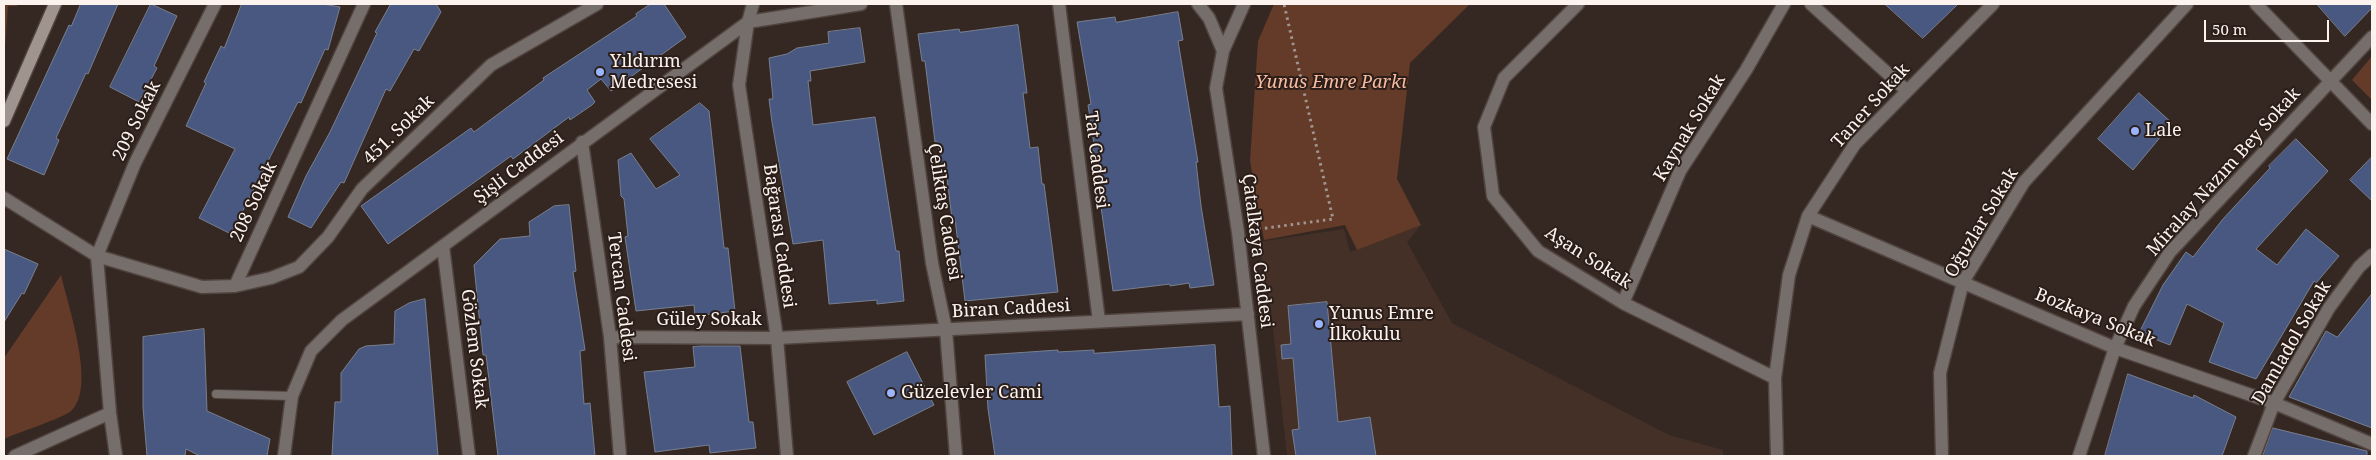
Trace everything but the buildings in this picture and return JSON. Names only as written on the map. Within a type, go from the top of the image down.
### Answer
[{"type":"street","points":[[4,121],[55,4]]},
{"type":"street","name":"209 Sokak","points":[[97,256],[135,163],[215,4]]},
{"type":"street","name":"208 Sokak","points":[[235,286],[364,4]]},
{"type":"street","name":"451. Sokak","points":[[235,286],[271,278],[299,267],[328,237],[362,189],[491,65],[597,4]]},
{"type":"street","name":"Bağarası Caddesi","points":[[753,4],[748,22],[739,84],[777,338],[787,456]]},
{"type":"street","name":"Şişli Caddesi","points":[[284,456],[292,396],[311,351],[342,320],[748,22],[862,4]]},
{"type":"street","name":"Çeliktaş Caddesi","points":[[896,4],[932,262],[946,330],[956,456]]},
{"type":"street","name":"Tat Caddesi","points":[[1060,4],[1098,321]]},
{"type":"street","points":[[1198,4],[1210,18],[1223,51]]},
{"type":"street","name":"Çatalkaya Caddesi","points":[[1244,4],[1223,51],[1216,88],[1238,232],[1264,456]]},
{"type":"street","name":"Aşan Sokak","points":[[1578,4],[1504,78],[1484,126],[1493,196],[1538,251],[1623,303],[1775,378]]},
{"type":"street","name":"Kaynak Sokak","points":[[1623,303],[1680,170],[1746,70],[1784,4]]},
{"type":"street","points":[[1811,4],[1907,91]]},
{"type":"street","name":"Taner Sokak","points":[[1777,456],[1775,378],[1789,275],[1808,216],[1855,144],[1993,4]]},
{"type":"street","name":"Oğuzlar Sokak","points":[[1942,456],[1940,373],[1963,282],[2024,182],[2186,4]]},
{"type":"street","points":[[2256,4],[2372,124]]},
{"type":"street","name":"Miralay Nazım Bey Sokak","points":[[2079,456],[2115,348],[2134,306],[2170,252],[2372,37]]},
{"type":"street","name":"Tercan Caddesi","points":[[582,142],[610,337],[620,456]]},
{"type":"street","points":[[4,198],[97,256],[202,287],[235,286]]},
{"type":"street","name":"Bozkaya Sokak","points":[[1808,216],[2115,348],[2274,403],[2372,444]]},
{"type":"street","name":"Gözlem Sokak","points":[[443,246],[469,456]]},
{"type":"street","name":"Damladol Sokak","points":[[2254,456],[2274,403],[2329,308],[2372,254]]},
{"type":"street","points":[[97,256],[110,413],[116,456]]},
{"type":"street","name":"Biran Caddesi","points":[[777,338],[1248,314]]},
{"type":"street","name":"Güley Sokak","points":[[610,337],[777,338]]},
{"type":"street","points":[[15,456],[110,413]]},
{"type":"lane","points":[[216,394],[292,396]]},
{"type":"path","points":[[1238,232],[1332,218],[1284,4]]},
{"type":"shaded area","points":[[1421,225],[1407,242],[1452,323],[1669,435],[1723,450],[1723,456],[1287,456],[1270,301],[1258,242],[1344,229],[1350,252]]},
{"type":"green space","points":[[4,4],[17,4],[17,6],[8,6],[4,62]]},
{"type":"green space","name":"Yunus Emre Parkı","points":[[1274,4],[1470,4],[1410,63],[1397,179],[1421,225],[1357,250],[1345,225],[1264,240],[1250,161],[1258,41]]},
{"type":"green space","points":[[2372,56],[2372,100],[2352,80]]},
{"type":"green space","points":[[61,275],[74,326],[81,366],[81,384],[78,400],[71,411],[66,414],[4,439],[4,358]]},
{"type":"place","name":"Yıldırım Medresesi","points":[[600,72]]},
{"type":"place","name":"Lale","points":[[2135,131]]},
{"type":"place","name":"Yunus Emre İlkokulu","points":[[1319,324]]},
{"type":"place","name":"Güzelevler Cami","points":[[891,393]]}]
